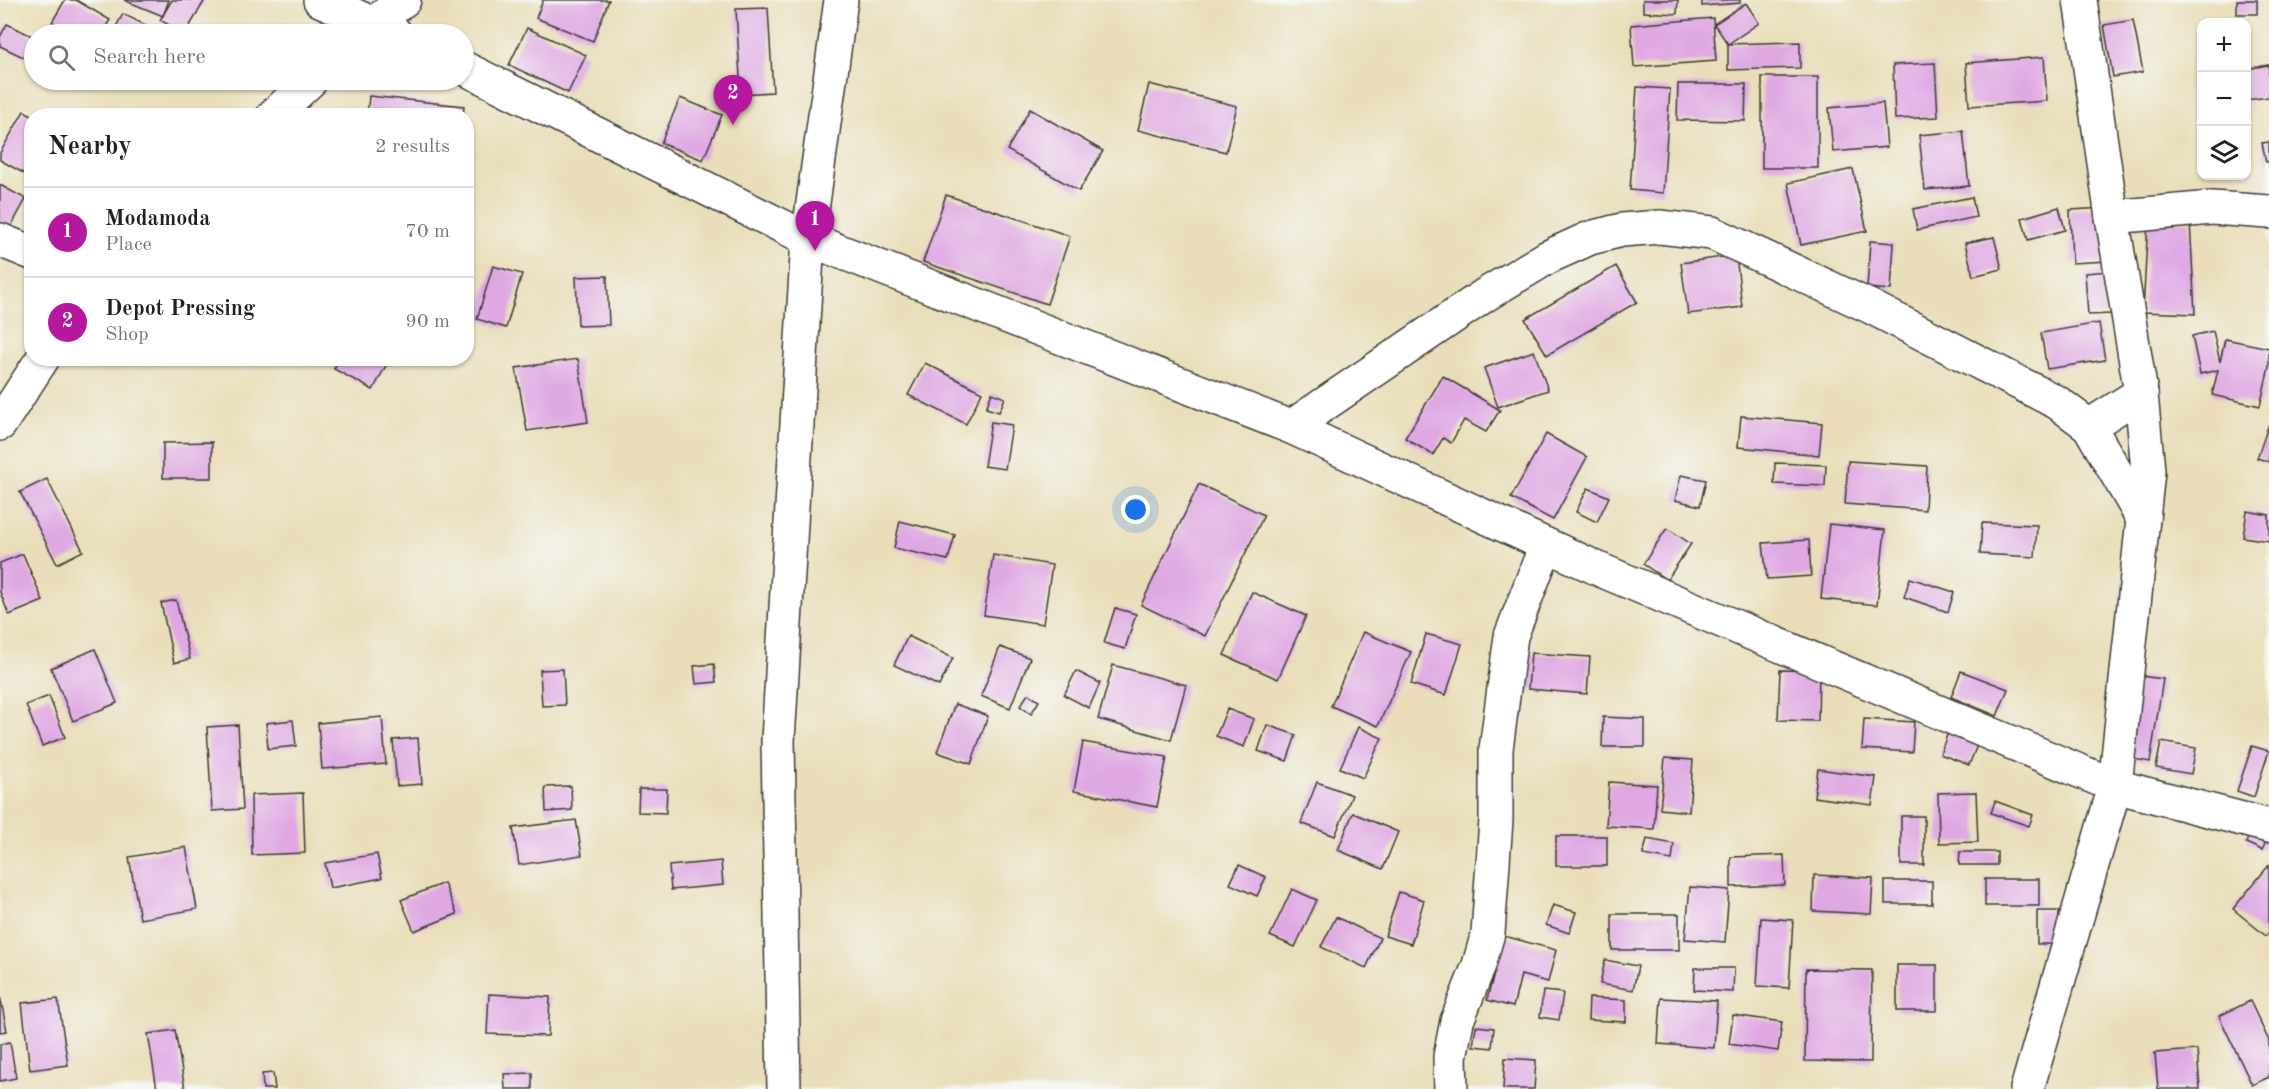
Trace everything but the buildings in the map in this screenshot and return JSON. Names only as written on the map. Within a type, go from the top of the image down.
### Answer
[{"type":"street","points":[[320,0],[363,24]]},
{"type":"street","points":[[382,24],[404,0]]},
{"type":"street","points":[[784,1089],[778,741],[808,239],[841,0]]},
{"type":"street","points":[[2027,1089],[2115,786],[2148,471],[2141,393],[2080,0]]},
{"type":"street","points":[[474,73],[808,239],[1290,427],[1614,576],[2115,786],[2269,826]]},
{"type":"street","points":[[281,108],[300,90]]},
{"type":"street","points":[[2112,217],[2212,208],[2269,212]]},
{"type":"street","points":[[1290,427],[1485,295],[1548,257],[1590,238],[1622,230],[1660,227],[1712,233],[1871,307],[2058,403],[2089,426],[2143,519]]},
{"type":"street","points":[[0,240],[24,250]]},
{"type":"street","points":[[0,424],[38,366]]},
{"type":"street","points":[[2089,426],[2141,393]]},
{"type":"street","points":[[1451,1089],[1450,1057],[1457,1021],[1479,965],[1488,933],[1496,820],[1496,748],[1511,636],[1546,544]]},
{"type":"place","name":"Depot Pressing","points":[[733,125]]},
{"type":"place","name":"Modamoda","points":[[815,251]]}]
